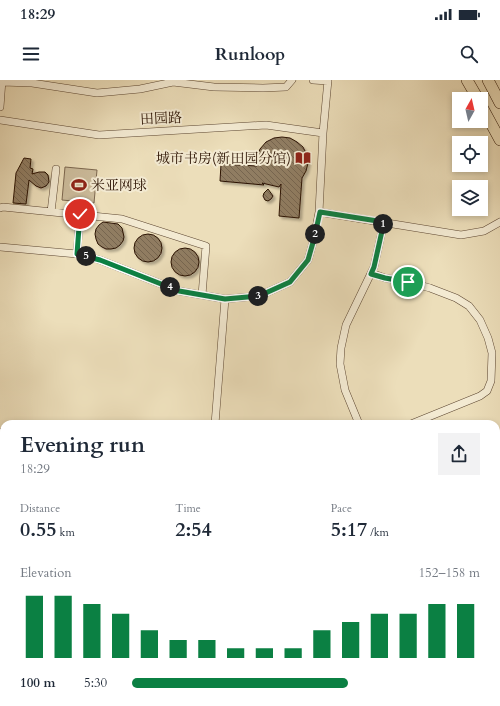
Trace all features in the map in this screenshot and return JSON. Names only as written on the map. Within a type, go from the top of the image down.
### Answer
[{"type":"main road","points":[[467,80],[474,92]]},
{"type":"main road","points":[[488,80],[500,103]]},
{"type":"main road","points":[[488,118],[500,140]]},
{"type":"street","points":[[63,88],[65,80]]},
{"type":"street","points":[[0,107],[2,81],[32,83],[97,93],[140,89],[173,82],[214,87],[286,87],[292,80]]},
{"type":"street","points":[[0,247],[77,254],[100,260],[179,291],[225,299],[259,296],[290,282],[308,260],[320,212],[323,133],[328,81],[313,80]]},
{"type":"street","name":"田园路","points":[[0,120],[99,134],[266,125],[323,133]]},
{"type":"street","points":[[52,212],[56,169]]},
{"type":"street","points":[[0,208],[3,207],[122,218],[206,246],[202,295]]},
{"type":"street","points":[[320,212],[461,235],[484,231],[500,222]]},
{"type":"street","points":[[77,254],[80,214]]},
{"type":"street","points":[[357,420],[345,390],[340,364],[341,348],[346,325],[374,267],[384,222]]},
{"type":"street","points":[[371,274],[430,288],[456,298],[469,306],[480,320],[488,338],[492,354],[491,381],[487,391],[480,396],[421,420]]},
{"type":"street","points":[[215,420],[225,299]]},
{"type":"shaded area","name":"米亚网球","points":[[65,167],[97,170],[94,203],[62,200]]},
{"type":"building","points":[[274,138],[290,138],[297,142],[303,147],[307,155],[308,163],[302,178],[299,218],[279,216],[281,184],[279,187],[262,183],[264,185],[220,181],[221,164],[257,166],[257,157],[260,149],[266,142]]},
{"type":"building","points":[[24,158],[31,159],[30,168],[33,169],[32,174],[45,172],[48,175],[49,182],[46,186],[41,188],[29,180],[26,204],[13,203],[16,173]]},
{"type":"building","points":[[268,189],[273,196],[268,201],[265,200],[263,196]]},
{"type":"building","points":[[103,222],[118,224],[122,228],[124,237],[123,241],[116,248],[106,249],[98,244],[95,234],[96,229]]},
{"type":"building","points":[[148,234],[158,238],[162,248],[158,258],[148,262],[138,258],[134,248],[138,238]]},
{"type":"building","points":[[185,248],[195,252],[199,262],[195,272],[185,276],[175,272],[171,262],[175,252]]},
{"type":"place","name":"城市书房(新田园分馆)","points":[[303,158]]},
{"type":"place","name":"米亚网球","points":[[79,185]]},
{"type":"route","points":[[80,214],[77,254],[100,260],[179,291],[225,299],[259,296],[290,282],[308,260],[320,212],[384,222],[374,267],[371,274],[408,282]]}]
